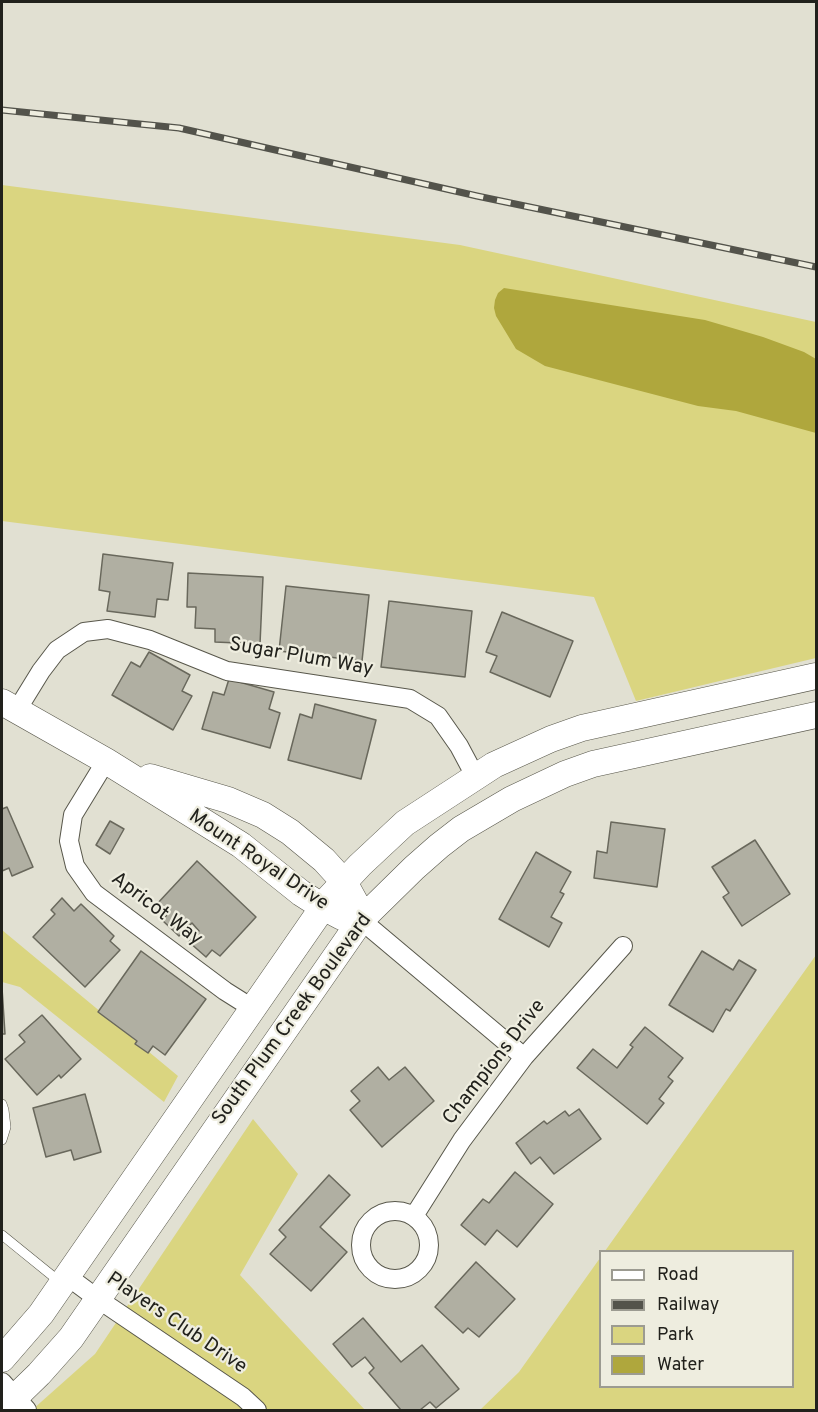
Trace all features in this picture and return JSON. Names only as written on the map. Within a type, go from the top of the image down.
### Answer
[{"type":"street","name":"Sugar Plum Way","points":[[9,706],[57,650],[84,632],[108,629],[150,640],[228,670],[410,699],[438,716],[459,746],[475,776]]},
{"type":"street","name":"South Plum Creek Boulevard","points":[[2,1359],[41,1314],[323,908],[344,882],[405,823],[475,776],[519,753],[582,728],[816,676]]},
{"type":"street","name":"Mount Royal Drive","points":[[9,706],[106,761],[241,845],[323,908],[342,917],[361,920],[355,902],[344,882],[324,860],[290,832],[263,815],[228,800],[163,782],[106,761]]},
{"type":"street","name":"South Plum Creek Boulevard","points":[[11,1400],[71,1338],[361,920],[414,867],[461,829],[512,799],[565,774],[620,757],[816,715]]},
{"type":"street","name":"Apricot Way","points":[[106,761],[73,815],[69,841],[75,866],[94,893],[225,991],[252,1008]]},
{"type":"street","points":[[361,920],[524,1057]]},
{"type":"street","name":"Champions Drive","points":[[414,1216],[462,1140],[524,1057],[623,946]]},
{"type":"street","name":"Players Club Drive","points":[[65,1279],[243,1397],[257,1410]]},
{"type":"lane","points":[[2,1104],[6,1127],[2,1140]]},
{"type":"lane","points":[[2,1234],[65,1279]]},
{"type":"green space","points":[[2,185],[460,245],[816,322],[816,658],[636,701],[594,597],[2,521]]},
{"type":"green space","points":[[2,930],[178,1076],[164,1102],[20,987],[2,982]]},
{"type":"green space","points":[[816,955],[816,1410],[480,1410],[519,1372],[599,1259],[599,1388],[794,1388],[794,1250],[606,1250]]},
{"type":"green space","points":[[253,1119],[298,1174],[240,1275],[365,1410],[32,1410],[95,1354]]},
{"type":"water","points":[[504,288],[705,320],[804,352],[816,359],[816,433],[736,411],[698,406],[545,366],[516,349],[496,316],[495,300]]},
{"type":"building","points":[[103,554],[173,563],[168,600],[157,599],[155,617],[107,611],[110,592],[99,590]]},
{"type":"building","points":[[188,573],[263,577],[260,644],[215,642],[215,629],[195,628],[196,607],[187,607]]},
{"type":"building","points":[[286,586],[369,595],[362,661],[279,651]]},
{"type":"building","points":[[389,601],[472,611],[465,677],[381,667]]},
{"type":"building","points":[[502,612],[573,641],[550,697],[490,672],[497,656],[486,652]]},
{"type":"building","points":[[149,652],[190,675],[182,691],[192,696],[173,730],[112,695],[131,662],[140,667]]},
{"type":"building","points":[[229,679],[274,692],[269,709],[280,713],[270,748],[202,729],[213,692],[224,695]]},
{"type":"building","points":[[315,704],[376,720],[361,779],[288,760],[300,714],[312,718]]},
{"type":"building","points":[[7,807],[33,867],[12,876],[9,868],[2,871],[2,809]]},
{"type":"building","points":[[110,821],[124,829],[110,854],[96,845]]},
{"type":"building","points":[[611,822],[665,829],[657,887],[594,878],[597,851],[607,853]]},
{"type":"building","points":[[755,840],[790,894],[742,926],[723,897],[729,893],[712,867]]},
{"type":"building","points":[[536,852],[571,872],[560,892],[564,894],[551,917],[562,923],[549,947],[499,919]]},
{"type":"building","points":[[197,861],[256,917],[220,956],[212,950],[206,957],[189,942],[199,931],[192,923],[179,936],[162,920],[167,915],[156,905]]},
{"type":"building","points":[[62,898],[74,911],[81,904],[114,936],[110,941],[120,950],[85,987],[33,937],[55,914],[51,910]]},
{"type":"building","points":[[141,951],[206,999],[165,1055],[153,1046],[148,1053],[135,1044],[137,1041],[98,1012]]},
{"type":"building","points":[[702,951],[733,970],[739,960],[756,970],[730,1011],[726,1009],[713,1032],[669,1005]]},
{"type":"building","points":[[2,988],[5,1034],[2,1034]]},
{"type":"building","points":[[42,1015],[81,1059],[61,1078],[59,1075],[37,1095],[5,1059],[25,1042],[19,1035]]},
{"type":"building","points":[[645,1027],[683,1058],[668,1077],[673,1081],[659,1099],[664,1103],[647,1124],[577,1068],[593,1049],[617,1068],[633,1047],[630,1045]]},
{"type":"building","points":[[378,1067],[389,1080],[405,1067],[434,1101],[382,1147],[350,1110],[360,1101],[351,1091]]},
{"type":"building","points":[[85,1094],[101,1152],[74,1160],[71,1150],[46,1157],[33,1108]]},
{"type":"building","points":[[579,1109],[601,1139],[554,1174],[540,1157],[531,1164],[516,1143],[544,1121],[547,1124],[565,1111],[569,1116]]},
{"type":"building","points":[[515,1172],[553,1204],[517,1247],[497,1230],[485,1245],[461,1225],[483,1199],[489,1203]]},
{"type":"building","points":[[329,1175],[350,1195],[320,1227],[347,1252],[311,1291],[270,1254],[286,1237],[279,1230]]},
{"type":"building","points":[[476,1262],[515,1299],[479,1337],[468,1328],[463,1333],[435,1307]]},
{"type":"building","points":[[363,1318],[401,1362],[422,1345],[459,1389],[436,1408],[430,1402],[420,1410],[401,1410],[369,1373],[374,1368],[365,1357],[352,1367],[333,1344]]},
{"type":"railway","points":[[2,110],[179,128],[477,196],[816,267]]}]
